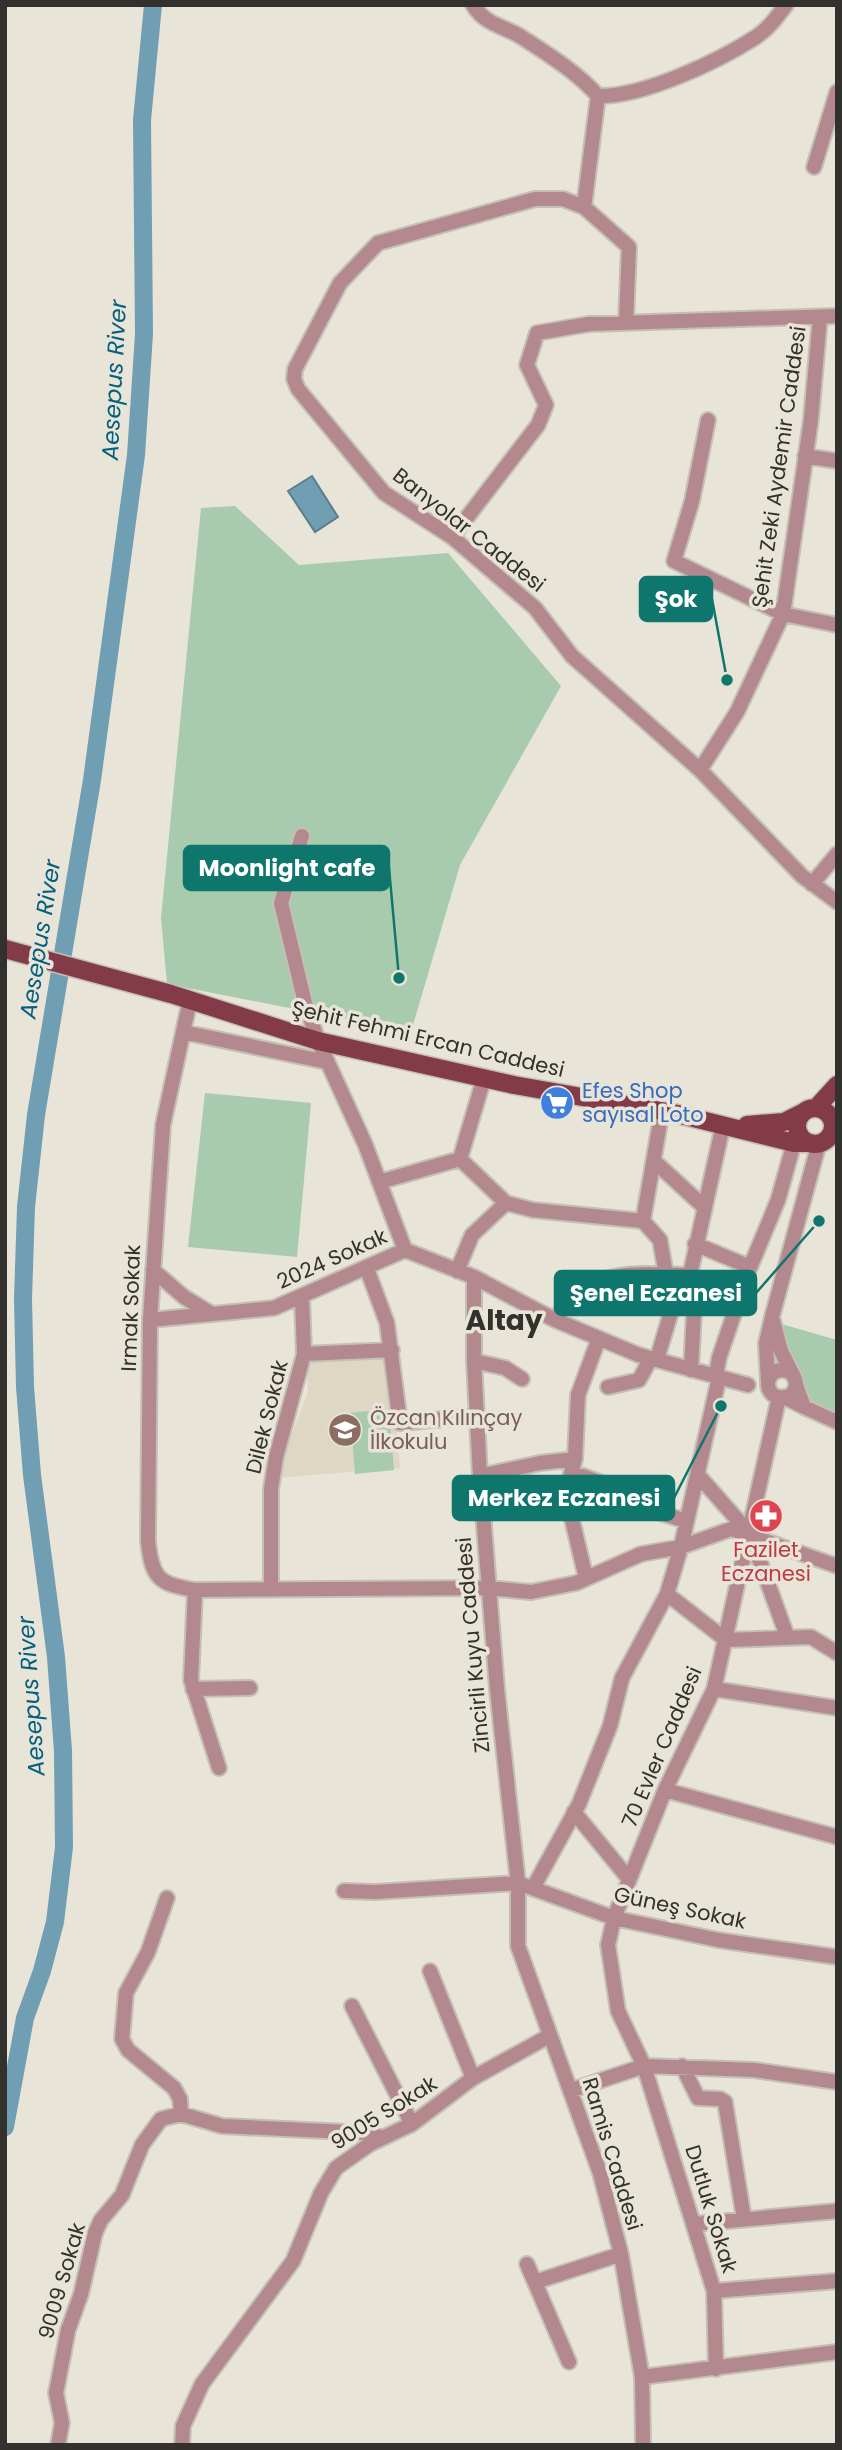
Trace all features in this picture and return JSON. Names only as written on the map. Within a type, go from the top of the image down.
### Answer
[{"type":"main road","name":"Şehit Fehmi Ercan Caddesi","points":[[5,949],[171,994],[318,1041],[484,1078],[818,1141]]},
{"type":"main road","name":"Şehit Fehmi Ercan Caddesi","points":[[723,1125],[775,1124],[817,1112],[837,1085]]},
{"type":"main road","points":[[817,1112],[833,1128],[818,1141],[803,1139],[797,1128],[817,1112],[837,1096]]},
{"type":"street","points":[[473,5],[493,25],[522,37],[584,80],[598,96],[584,207],[629,247],[626,323]]},
{"type":"street","points":[[598,96],[617,96],[666,80],[756,37],[786,5]]},
{"type":"street","points":[[814,167],[837,92]]},
{"type":"street","name":"Banyolar Caddesi","points":[[584,207],[564,199],[535,199],[378,243],[340,283],[295,369],[294,379],[298,389],[384,493],[452,537],[535,608],[572,656],[700,770],[812,884],[837,902]]},
{"type":"street","points":[[452,537],[538,425],[545,405],[527,365],[537,333],[589,324],[837,316]]},
{"type":"street","name":"Şehit Zeki Aydemir Caddesi","points":[[700,770],[753,682],[783,614],[805,456],[820,317]]},
{"type":"street","points":[[708,420],[692,501],[674,561],[783,614],[837,625]]},
{"type":"street","points":[[805,456],[837,461]]},
{"type":"street","points":[[302,836],[281,903],[305,1003],[318,1041],[379,1182],[405,1250],[474,1277],[555,1320],[654,1359],[775,1392],[792,1393],[795,1381]]},
{"type":"street","points":[[812,884],[837,854]]},
{"type":"street","name":"Irmak Sokak","points":[[190,1000],[163,1125],[150,1320],[150,1559],[155,1574],[166,1585],[195,1590],[488,1588],[531,1592],[586,1578],[642,1554],[681,1547],[731,1529],[750,1534]]},
{"type":"street","points":[[183,1032],[327,1062]]},
{"type":"street","points":[[460,1159],[484,1078]]},
{"type":"street","points":[[643,1221],[662,1111]]},
{"type":"street","points":[[691,1370],[694,1311],[690,1275],[723,1125]]},
{"type":"street","points":[[533,1888],[574,1812],[610,1726],[622,1678],[667,1594],[698,1475],[718,1377],[719,1358],[750,1268],[778,1200],[818,1141]]},
{"type":"street","name":"70 Evler Caddesi","points":[[644,2066],[618,2011],[608,1945],[614,1918],[665,1790],[714,1689],[750,1534],[775,1392],[766,1343],[818,1141]]},
{"type":"street","points":[[379,1182],[460,1159]]},
{"type":"street","points":[[460,1159],[506,1203],[533,1210],[643,1221],[660,1240],[672,1309],[654,1359],[639,1380],[607,1387]]},
{"type":"street","points":[[654,1161],[704,1206]]},
{"type":"street","points":[[457,1270],[472,1235],[506,1203]]},
{"type":"street","points":[[695,1244],[750,1268]]},
{"type":"street","name":"2024 Sokak","points":[[150,1320],[274,1308],[405,1250]]},
{"type":"street","points":[[367,1269],[387,1323],[400,1423],[477,1416]]},
{"type":"street","points":[[153,1270],[184,1297],[212,1314]]},
{"type":"street","points":[[555,1320],[571,1298],[601,1278],[617,1275],[690,1275]]},
{"type":"street","name":"Zincirli Kuyu Caddesi","points":[[474,1277],[474,1361],[488,1588],[518,1883]]},
{"type":"street","name":"Dilek Sokak","points":[[271,1590],[271,1489],[276,1457],[304,1354],[302,1297]]},
{"type":"street","points":[[772,1317],[780,1350],[804,1407]]},
{"type":"street","points":[[586,1578],[569,1507],[570,1477],[575,1460],[578,1395],[599,1338]]},
{"type":"street","points":[[304,1354],[392,1350]]},
{"type":"street","points":[[474,1361],[505,1368],[522,1379]]},
{"type":"street","points":[[775,1392],[778,1371],[787,1371],[795,1381]]},
{"type":"street","points":[[775,1392],[837,1422]]},
{"type":"street","points":[[480,1476],[540,1463],[575,1460]]},
{"type":"street","points":[[698,1475],[750,1534],[787,1636]]},
{"type":"street","points":[[570,1477],[583,1476],[628,1493],[651,1510],[686,1521]]},
{"type":"street","points":[[750,1534],[837,1566]]},
{"type":"street","points":[[195,1590],[193,1689],[219,1768]]},
{"type":"street","points":[[667,1594],[726,1640],[811,1637],[837,1653]]},
{"type":"street","points":[[193,1689],[250,1688]]},
{"type":"street","points":[[714,1689],[837,1708]]},
{"type":"street","points":[[665,1790],[837,1837]]},
{"type":"street","points":[[574,1812],[629,1879]]},
{"type":"street","points":[[344,1891],[375,1892],[518,1883]]},
{"type":"street","name":"Güneş Sokak","points":[[518,1883],[614,1918],[718,1940],[837,1957]]},
{"type":"street","name":"Ramis Caddesi","points":[[518,1883],[518,1947],[600,2173],[621,2254],[642,2377],[643,2445]]},
{"type":"street","points":[[167,1898],[144,1962],[126,1993],[122,2039],[128,2050],[174,2088],[180,2099],[181,2114],[222,2126],[368,2133],[383,2138]]},
{"type":"street","points":[[430,1971],[473,2078]]},
{"type":"street","points":[[352,2007],[412,2124]]},
{"type":"street","name":"9005 Sokak","points":[[182,2445],[183,2426],[202,2384],[293,2261],[329,2177],[352,2154],[412,2124],[473,2078],[549,2036]]},
{"type":"street","points":[[572,2090],[644,2066],[754,2070],[837,2082]]},
{"type":"street","name":"Dutluk Sokak","points":[[644,2066],[714,2291],[716,2369]]},
{"type":"street","points":[[682,2066],[698,2098],[720,2099],[725,2102],[744,2219]]},
{"type":"street","name":"9009 Sokak","points":[[58,2445],[61,2423],[56,2393],[68,2330],[81,2294],[95,2233],[128,2186],[151,2129],[161,2119],[181,2114]]},
{"type":"street","points":[[695,2224],[837,2211]]},
{"type":"street","points":[[535,2282],[621,2254]]},
{"type":"street","points":[[527,2264],[569,2362]]},
{"type":"street","points":[[714,2291],[837,2281]]},
{"type":"street","points":[[642,2377],[837,2353]]},
{"type":"shaded area","name":"Özcan Kılınçay İlkokulu","points":[[392,1357],[400,1468],[275,1478],[308,1392],[307,1360]]},
{"type":"green space","points":[[235,506],[299,565],[448,553],[561,686],[460,865],[411,1032],[167,984],[161,918],[201,508]]},
{"type":"green space","points":[[205,1093],[311,1103],[297,1257],[188,1247]]},
{"type":"green space","points":[[778,1323],[837,1340],[837,1415],[807,1403]]},
{"type":"green space","points":[[389,1409],[394,1470],[355,1474],[350,1413]]},
{"type":"water","points":[[312,476],[338,517],[315,532],[288,491]]},
{"type":"waterway","name":"Aesepus River","points":[[5,2127],[25,2018],[42,1971],[55,1922],[64,1847],[63,1751],[56,1657],[32,1475],[25,1387],[23,1299],[26,1207],[36,1115],[92,780],[136,455],[144,334],[142,120],[153,5]]},
{"type":"place","name":"Şok","points":[[727,680]]},
{"type":"place","name":"Moonlight cafe","points":[[399,978]]},
{"type":"place","name":"Efes Shop sayısal Loto","points":[[557,1103]]},
{"type":"place","name":"Şenel Eczanesi","points":[[819,1221]]},
{"type":"place","name":"Merkez Eczanesi","points":[[721,1406]]},
{"type":"place","name":"Özcan Kılınçay İlkokulu","points":[[345,1430]]},
{"type":"place","name":"Fazilet Eczanesi","points":[[766,1516]]},
{"type":"district","name":"Altay","points":[[504,1320]]}]
